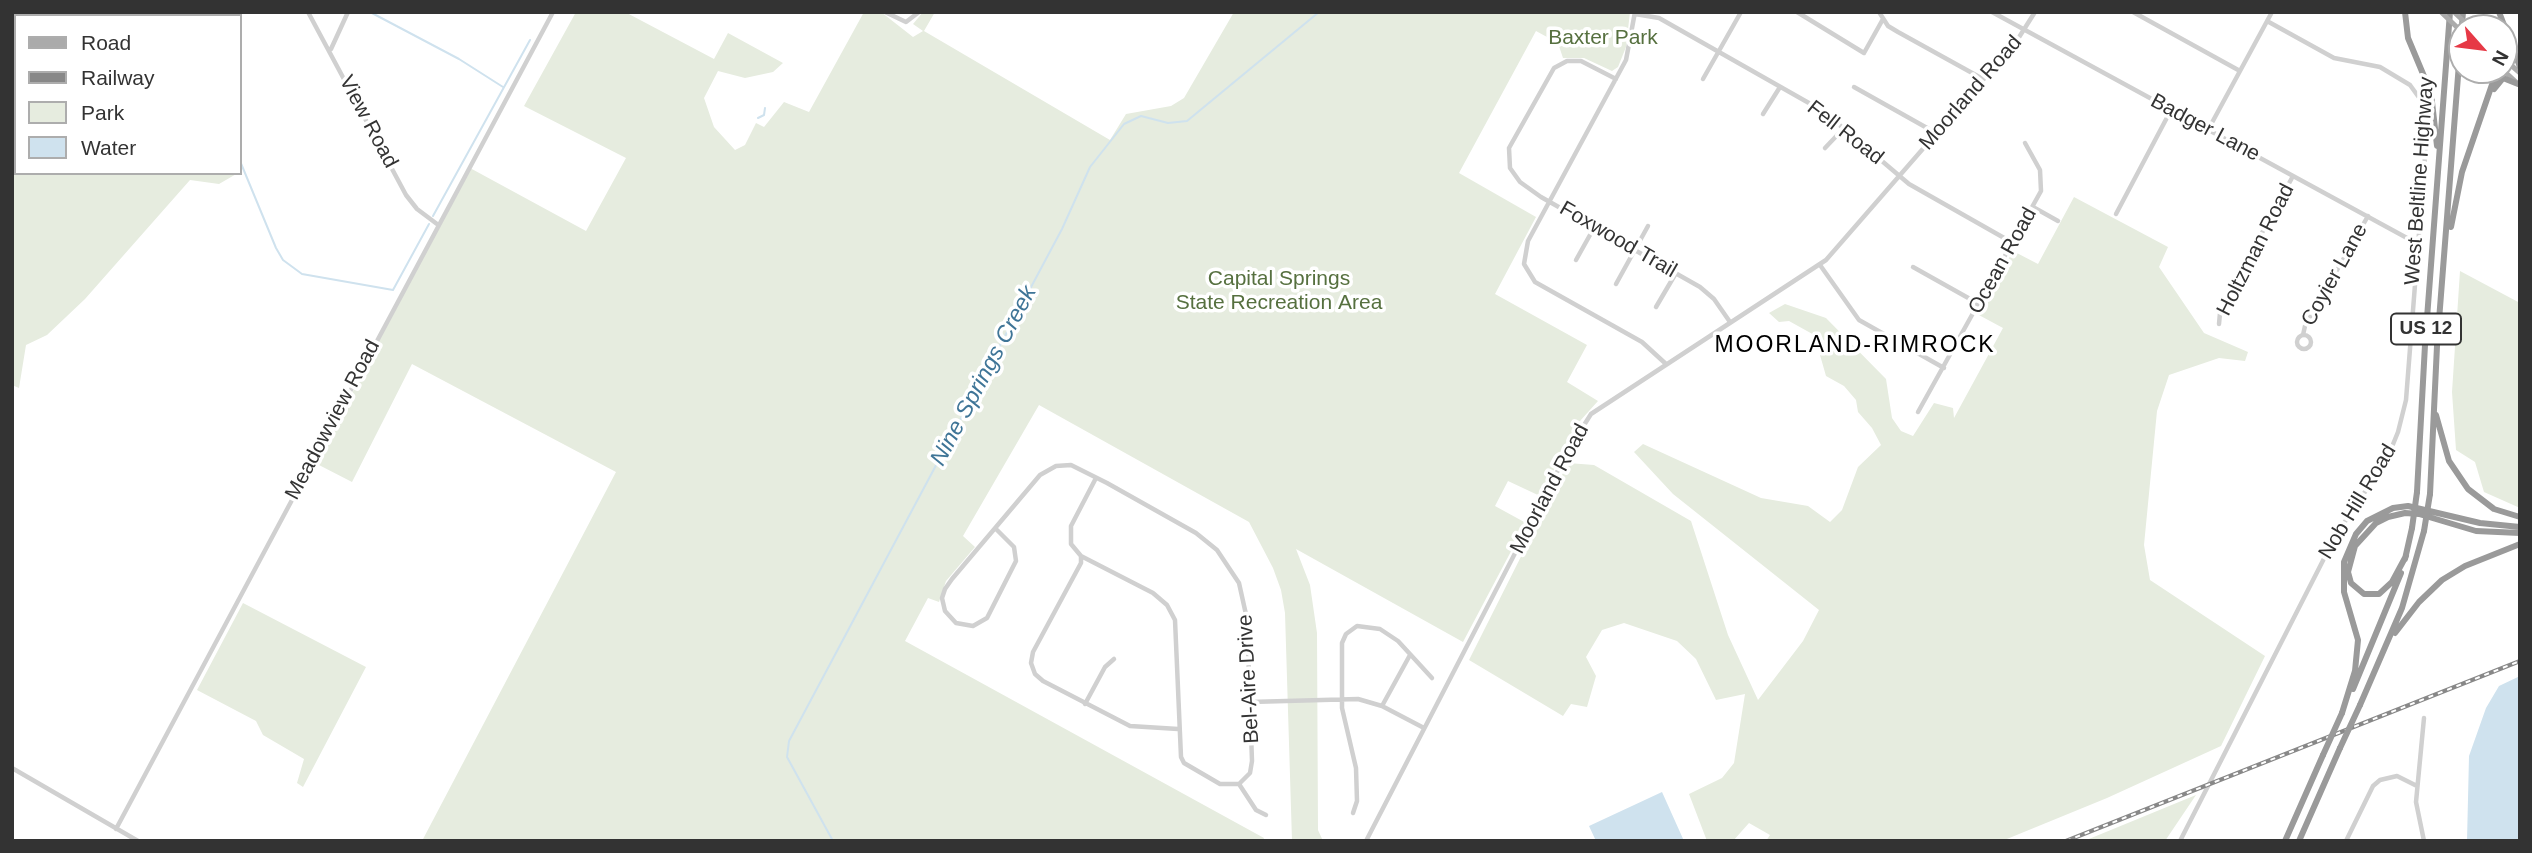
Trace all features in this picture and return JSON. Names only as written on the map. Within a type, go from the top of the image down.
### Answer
[{"type":"highway","points":[[2405,12],[2408,38],[2431,93],[2438,165]]},
{"type":"highway","name":"West Beltline Highway","points":[[2285,841],[2381,628],[2406,556],[2412,528],[2417,492],[2438,165],[2452,12]]},
{"type":"highway","name":"West Beltline Highway","points":[[2299,841],[2389,640],[2415,572],[2424,531],[2430,495],[2434,405],[2463,12]]},
{"type":"highway","points":[[2500,13],[2520,67]]},
{"type":"highway","points":[[2484,109],[2500,80],[2519,85]]},
{"type":"highway","points":[[2443,278],[2462,172],[2492,84]]},
{"type":"highway","points":[[2434,405],[2443,444],[2458,476],[2479,499],[2494,509],[2520,517]]},
{"type":"highway","points":[[2342,713],[2355,671],[2358,648],[2355,624],[2344,592],[2343,562],[2356,534],[2367,522],[2393,508],[2407,506],[2480,523],[2520,527]]},
{"type":"highway","points":[[2406,556],[2392,582],[2379,594],[2364,594],[2351,583],[2348,572],[2355,546],[2376,523],[2388,517],[2405,513],[2419,514],[2476,531],[2520,533]]},
{"type":"highway","points":[[2389,640],[2418,602],[2442,580],[2465,566],[2520,544]]},
{"type":"street","name":"View Road","points":[[308,12],[406,195],[417,209],[437,224]]},
{"type":"street","points":[[331,51],[348,12]]},
{"type":"street","name":"Meadowview Road","points":[[116,828],[552,12]]},
{"type":"street","points":[[885,12],[906,22],[919,12]]},
{"type":"street","points":[[1703,79],[1741,12]]},
{"type":"street","points":[[1797,12],[1864,53],[1883,19]]},
{"type":"street","points":[[1880,12],[1883,19],[1898,32],[1984,79]]},
{"type":"street","name":"Badger Lane","points":[[1992,12],[2418,244]]},
{"type":"street","name":"Moorland Road","points":[[1366,841],[1583,425],[1598,408],[1820,265],[1984,79],[2024,30],[2035,12]]},
{"type":"street","points":[[2133,12],[2240,71]]},
{"type":"street","points":[[2208,130],[2272,12]]},
{"type":"street","points":[[1635,13],[1630,47],[1616,79],[1524,250],[1524,264],[1535,282],[1642,342],[1666,364]]},
{"type":"street","name":"Fell Road","points":[[1635,13],[1660,18],[1824,111],[1899,177],[2013,243]]},
{"type":"street","name":"Nob Hill Road","points":[[2180,841],[2336,535],[2394,445],[2406,400],[2427,131],[2425,111],[2417,93],[2403,80],[2380,67],[2334,58],[2267,21]]},
{"type":"street","name":"Foxwood Trail","points":[[1616,79],[1581,61],[1567,61],[1554,68],[1508,148],[1507,159],[1515,177],[1549,201],[1711,295],[1730,323]]},
{"type":"street","points":[[1763,114],[1780,87]]},
{"type":"street","points":[[1854,87],[1936,133]]},
{"type":"street","points":[[2116,214],[2171,110]]},
{"type":"street","points":[[1825,148],[1844,128]]},
{"type":"street","name":"Ocean Road","points":[[1918,412],[2041,191],[2040,170],[2025,143]]},
{"type":"street","name":"Holtzman Road","points":[[2219,324],[2220,313],[2234,284],[2293,176]]},
{"type":"street","points":[[2032,207],[2058,221]]},
{"type":"street","name":"Coyier Lane","points":[[2303,335],[2305,326],[2368,216]]},
{"type":"street","points":[[1576,260],[1595,226]]},
{"type":"street","points":[[1616,284],[1648,226]]},
{"type":"street","points":[[1820,265],[1860,320],[1944,368]]},
{"type":"street","points":[[1913,267],[1979,304]]},
{"type":"street","points":[[1656,307],[1676,273]]},
{"type":"street","name":"Bel-Aire Drive","points":[[995,528],[1014,547],[1016,561],[988,618],[973,625],[956,623],[945,611],[943,594],[995,528],[1040,475],[1056,466],[1071,465],[1199,535],[1229,565],[1239,583],[1246,607],[1252,761],[1250,773],[1239,783]]},
{"type":"street","points":[[1096,478],[1071,526],[1070,539],[1081,563],[1033,652],[1031,663],[1035,674],[1043,681],[1135,727],[1178,729]]},
{"type":"street","points":[[1080,556],[1153,593],[1173,614],[1178,729],[1184,763],[1220,784],[1239,783],[1256,810],[1266,815]]},
{"type":"street","points":[[1353,813],[1357,801],[1356,768],[1342,699],[1342,643],[1351,629],[1369,625],[1380,629],[1398,641],[1432,678]]},
{"type":"street","points":[[1382,706],[1410,656]]},
{"type":"street","points":[[1085,704],[1105,667],[1114,659]]},
{"type":"street","points":[[1250,702],[1358,699],[1382,706],[1424,728]]},
{"type":"street","points":[[2424,718],[2417,786],[2419,828],[2424,841]]},
{"type":"street","points":[[12,768],[138,841]]},
{"type":"street","points":[[2346,841],[2373,786],[2380,779],[2397,776],[2417,786]]},
{"type":"green space","points":[[12,12],[234,12],[14,14],[14,175],[235,175],[219,184],[190,180],[85,299],[47,335],[26,345],[19,388],[12,385]]},
{"type":"green space","name":"Capital Springs State Recreation Area","points":[[576,12],[625,12],[714,59],[728,33],[783,63],[773,72],[745,78],[718,71],[704,98],[714,127],[735,150],[745,145],[756,123],[764,127],[784,102],[809,112],[864,12],[881,12],[913,37],[923,31],[913,24],[923,12],[935,12],[924,31],[1110,140],[1126,114],[1171,106],[1184,98],[1234,12],[1630,12],[1626,47],[1618,67],[1612,71],[1584,58],[1563,58],[1558,43],[1536,31],[1459,173],[1536,217],[1495,294],[1587,345],[1567,382],[1598,401],[1580,421],[1540,496],[1508,481],[1495,506],[1526,523],[1463,642],[1296,549],[1310,585],[1317,633],[1318,830],[1323,841],[1292,841],[1285,613],[1273,568],[1249,522],[1039,405],[963,536],[975,547],[946,581],[939,602],[928,598],[905,641],[1264,838],[1263,841],[422,841],[616,472],[412,364],[352,482],[317,464],[364,369],[379,347],[375,345],[470,168],[586,231],[626,158],[524,106]]},
{"type":"green space","points":[[2074,197],[2168,247],[2159,267],[2204,333],[2248,352],[2245,361],[2219,358],[2169,375],[2157,411],[2144,545],[2150,580],[2265,656],[2221,746],[2107,798],[2002,841],[1766,841],[1770,835],[1749,823],[1733,841],[1707,841],[1689,794],[1722,778],[1734,763],[1745,694],[1716,700],[1696,659],[1677,641],[1624,623],[1602,630],[1586,657],[1596,676],[1587,707],[1571,704],[1563,716],[1469,660],[1568,463],[1594,465],[1691,521],[1728,635],[1758,700],[1803,641],[1819,610],[1673,494],[1634,452],[1643,444],[1761,498],[1808,506],[1830,522],[1842,510],[1858,467],[1881,445],[1872,428],[1858,412],[1856,400],[1844,386],[1826,376],[1820,355],[1825,341],[1789,321],[1779,322],[1769,313],[1785,304],[1826,318],[1886,379],[1892,418],[1901,431],[1913,436],[1934,403],[1953,408],[1954,418],[2003,328],[1977,314],[2013,251],[2038,264]]},
{"type":"green space","points":[[2460,271],[2520,303],[2520,508],[2484,492],[2475,462],[2456,450],[2452,392]]},
{"type":"green space","points":[[243,603],[366,667],[303,787],[297,783],[304,759],[263,735],[256,721],[197,690]]},
{"type":"green space","points":[[2196,795],[2165,841],[2084,841]]},
{"type":"water","points":[[2520,676],[2520,841],[2467,841],[2469,756],[2486,708],[2499,686]]},
{"type":"water","points":[[1662,792],[1684,841],[1596,841],[1589,826]]},
{"type":"waterway","points":[[370,12],[459,59],[503,87]]},
{"type":"waterway","name":"Nine Springs Creek","points":[[833,841],[787,757],[789,741],[1062,229],[1090,167],[1124,124],[1141,116],[1168,123],[1187,121],[1319,12]]},
{"type":"waterway","points":[[433,216],[530,40]]},
{"type":"waterway","points":[[758,118],[764,115],[765,108]]},
{"type":"waterway","points":[[242,166],[276,248],[283,260],[302,274],[393,290],[429,224]]},
{"type":"railway","points":[[2066,841],[2520,661]]},
{"type":"district","name":"MOORLAND-RIMROCK","points":[[1855,346]]},
{"type":"park label","name":"Baxter Park","points":[[1603,38]]}]
